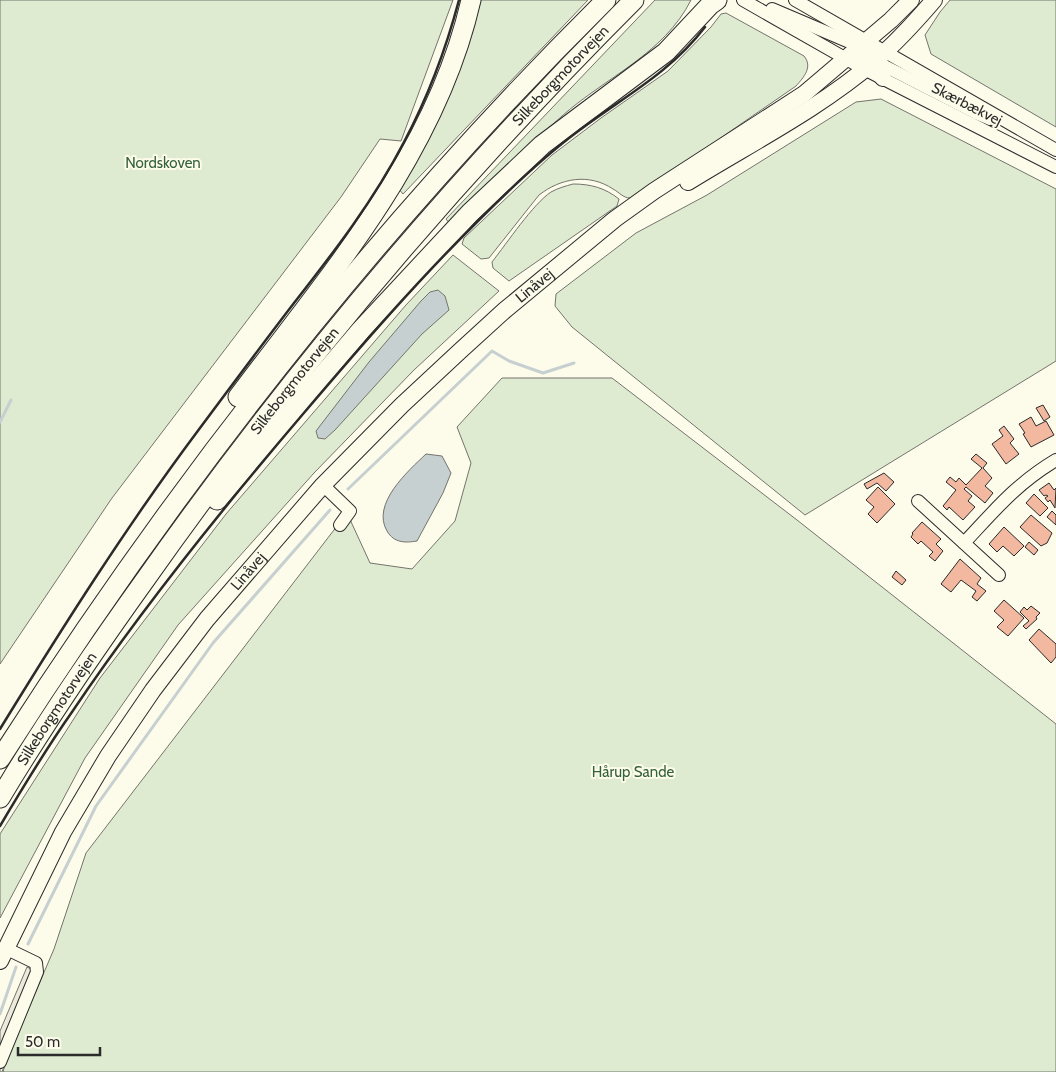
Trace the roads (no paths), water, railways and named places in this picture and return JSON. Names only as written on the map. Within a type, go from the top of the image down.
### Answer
[{"type":"highway","points":[[58,669],[148,522],[187,466],[368,225],[395,182],[418,140],[442,89],[471,0]]},
{"type":"highway","name":"Silkeborgmotorvejen","points":[[0,759],[58,669],[162,519],[296,343],[439,176],[502,106],[606,0]]},
{"type":"highway","name":"Silkeborgmotorvejen","points":[[0,798],[98,647],[202,500],[312,357],[448,196],[518,119],[634,0]]},
{"type":"highway","points":[[685,31],[702,0]]},
{"type":"highway","points":[[98,647],[253,456],[328,368],[470,213],[542,145],[666,52],[717,0]]},
{"type":"main road","points":[[866,54],[911,0]]},
{"type":"main road","points":[[866,54],[922,0]]},
{"type":"main road","points":[[866,54],[934,0]]},
{"type":"main road","points":[[866,54],[883,78]]},
{"type":"main road","name":"Linåvej","points":[[580,249],[744,147],[759,134],[814,98],[866,54]]},
{"type":"main road","name":"Linåvej","points":[[3,955],[63,832],[108,756],[152,690],[206,619],[323,485],[402,405],[505,310],[615,219],[646,196],[866,54]]},
{"type":"street","points":[[743,0],[866,54]]},
{"type":"street","points":[[748,0],[780,12],[866,54],[976,113],[1030,135],[1056,150]]},
{"type":"street","points":[[795,0],[866,54]]},
{"type":"street","name":"Skærbækvej","points":[[883,78],[974,127],[1056,167]]},
{"type":"street","points":[[964,544],[1008,494],[1034,473],[1056,460]]},
{"type":"street","points":[[323,485],[350,511],[340,525]]},
{"type":"street","points":[[918,501],[999,575]]},
{"type":"street","points":[[0,1062],[37,972],[36,963],[3,955]]},
{"type":"waterway","points":[[348,489],[492,351],[509,361],[543,373],[574,363]]},
{"type":"waterway","points":[[0,422],[11,400]]},
{"type":"waterway","points":[[28,944],[96,806],[213,643],[330,510]]},
{"type":"waterway","points":[[0,1014],[16,967]]},
{"type":"park label","name":"Nordskoven","points":[[163,163]]},
{"type":"park label","name":"Hårup Sande","points":[[633,772]]}]
